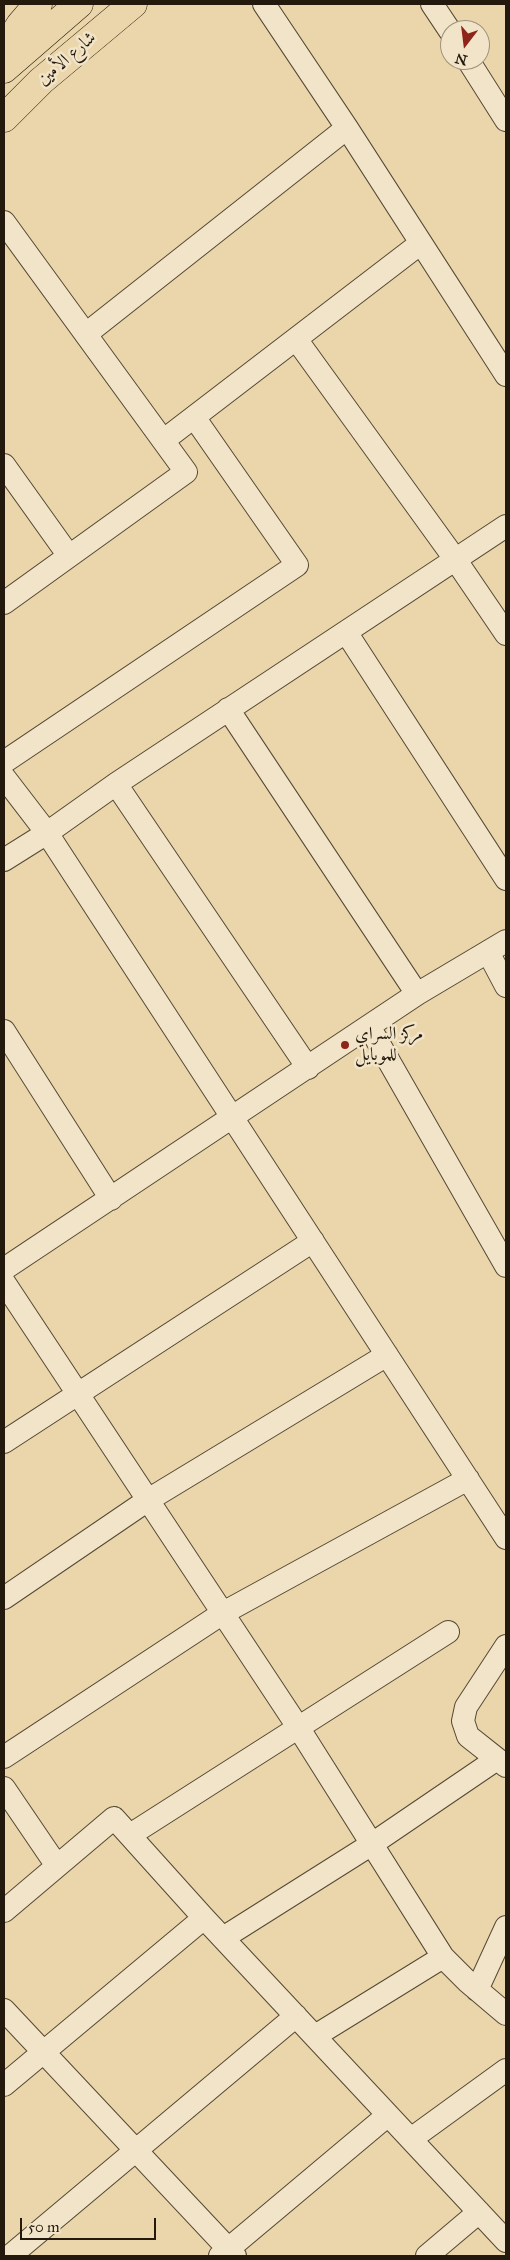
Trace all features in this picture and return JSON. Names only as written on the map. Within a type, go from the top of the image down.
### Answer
[{"type":"main road","points":[[4,50],[20,25],[38,4]]},
{"type":"main road","name":"شارع الأمين","points":[[4,69],[79,4]]},
{"type":"main road","name":"شارع الأمين","points":[[4,118],[41,81],[133,4]]},
{"type":"street","points":[[264,4],[347,128],[506,374]]},
{"type":"street","points":[[432,4],[442,20]]},
{"type":"street","points":[[474,70],[506,120]]},
{"type":"street","points":[[86,334],[347,128]]},
{"type":"street","points":[[4,222],[186,472],[4,602]]},
{"type":"street","points":[[164,440],[421,242]]},
{"type":"street","points":[[296,339],[455,559],[506,634]]},
{"type":"street","points":[[4,762],[297,565],[194,417]]},
{"type":"street","points":[[4,465],[69,556]]},
{"type":"street","points":[[4,860],[47,833],[228,709],[506,526]]},
{"type":"street","points":[[346,632],[506,879]]},
{"type":"street","points":[[228,709],[417,994]]},
{"type":"street","points":[[4,777],[47,833],[506,1538]]},
{"type":"street","points":[[116,784],[308,1068]]},
{"type":"street","points":[[4,1269],[370,1028],[417,994],[497,946],[506,986]]},
{"type":"street","points":[[370,1028],[506,1266]]},
{"type":"street","points":[[4,1031],[111,1198]]},
{"type":"street","points":[[4,1442],[313,1241]]},
{"type":"street","points":[[4,1282],[298,1727],[443,1957],[477,1990],[506,2014]]},
{"type":"street","points":[[4,1598],[148,1500],[387,1355]]},
{"type":"street","points":[[4,1757],[223,1613],[468,1479]]},
{"type":"street","points":[[130,1835],[448,1632]]},
{"type":"street","points":[[223,1938],[502,1762],[468,1736],[463,1721],[466,1707],[506,1646]]},
{"type":"street","points":[[7,1802],[57,1866]]},
{"type":"street","points":[[4,1911],[114,1818],[204,1918],[506,2241]]},
{"type":"street","points":[[4,2085],[204,1918]]},
{"type":"street","points":[[477,1990],[506,1927]]},
{"type":"street","points":[[315,2036],[443,1957]]},
{"type":"street","points":[[4,2010],[136,2150],[228,2254],[388,2115]]},
{"type":"street","points":[[10,2256],[296,2016]]},
{"type":"street","points":[[411,2139],[506,2070]]},
{"type":"street","points":[[427,2256],[479,2212]]},
{"type":"place","name":"مركز السراي للموبايل","points":[[345,1045]]}]
